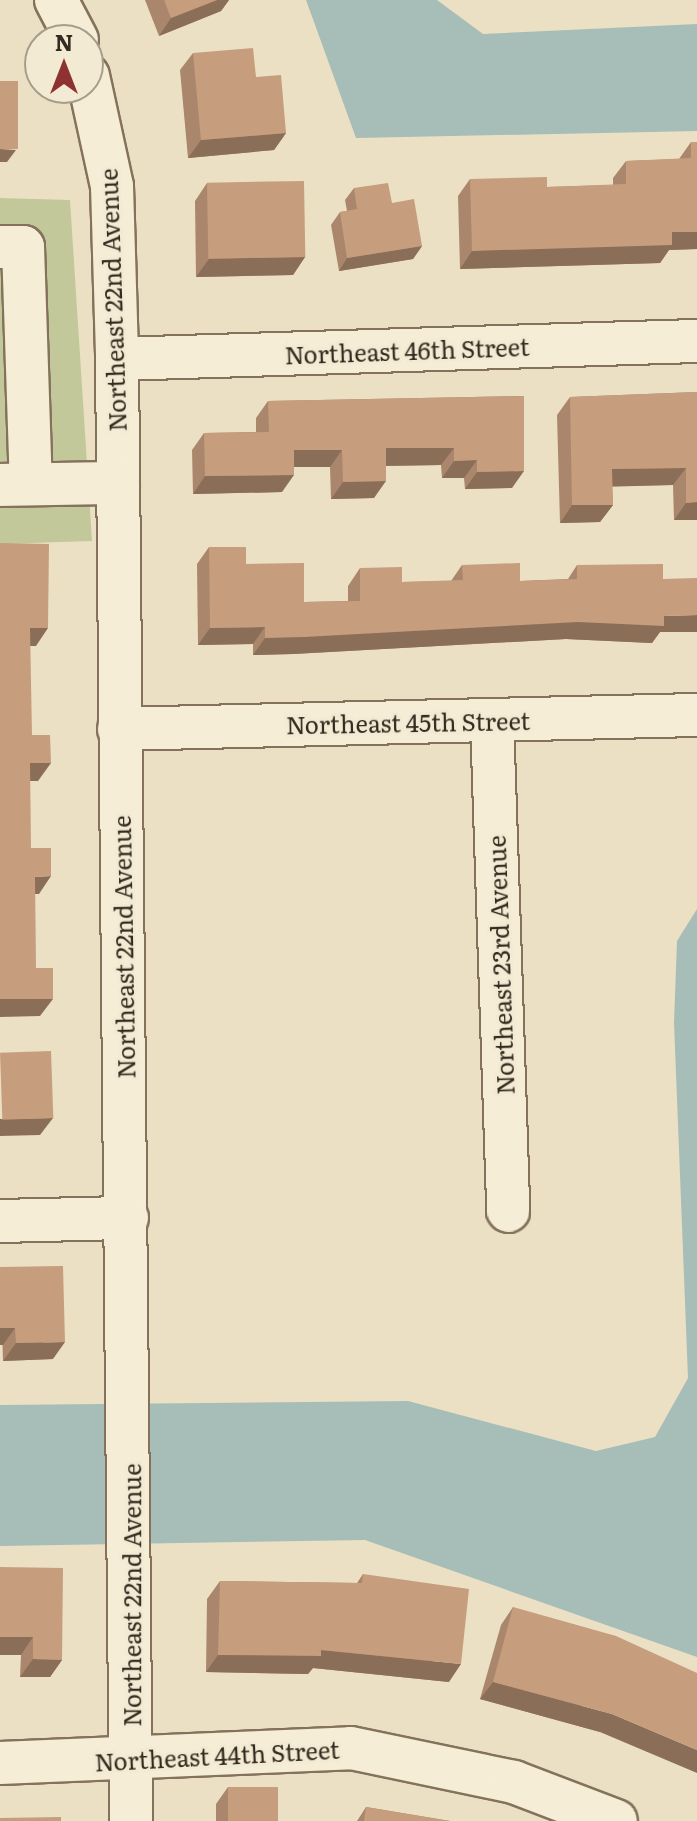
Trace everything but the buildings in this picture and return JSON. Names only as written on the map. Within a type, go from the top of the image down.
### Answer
[{"type":"street","points":[[56,0],[69,24]]},
{"type":"street","name":"Northeast 22nd Avenue","points":[[94,104],[112,186],[117,359],[119,729],[133,1557],[131,1821]]},
{"type":"street","points":[[0,247],[23,247],[15,485],[118,483]]},
{"type":"street","name":"Northeast 46th Street","points":[[117,359],[697,341]]},
{"type":"street","name":"Northeast 45th Street","points":[[119,729],[697,715]]},
{"type":"street","name":"Northeast 23rd Avenue","points":[[492,720],[508,1211]]},
{"type":"street","points":[[0,1221],[127,1218]]},
{"type":"street","name":"Northeast 44th Street","points":[[0,1763],[130,1761],[195,1751],[351,1748],[514,1782],[616,1821]]},
{"type":"green space","points":[[0,198],[70,200],[92,541],[0,544]]},
{"type":"water","points":[[306,0],[437,0],[483,34],[697,24],[697,131],[356,138]]},
{"type":"water","points":[[697,909],[697,1657],[365,1540],[0,1546],[0,1405],[408,1401],[596,1451],[655,1437],[688,1378],[674,1023],[677,941]]}]
